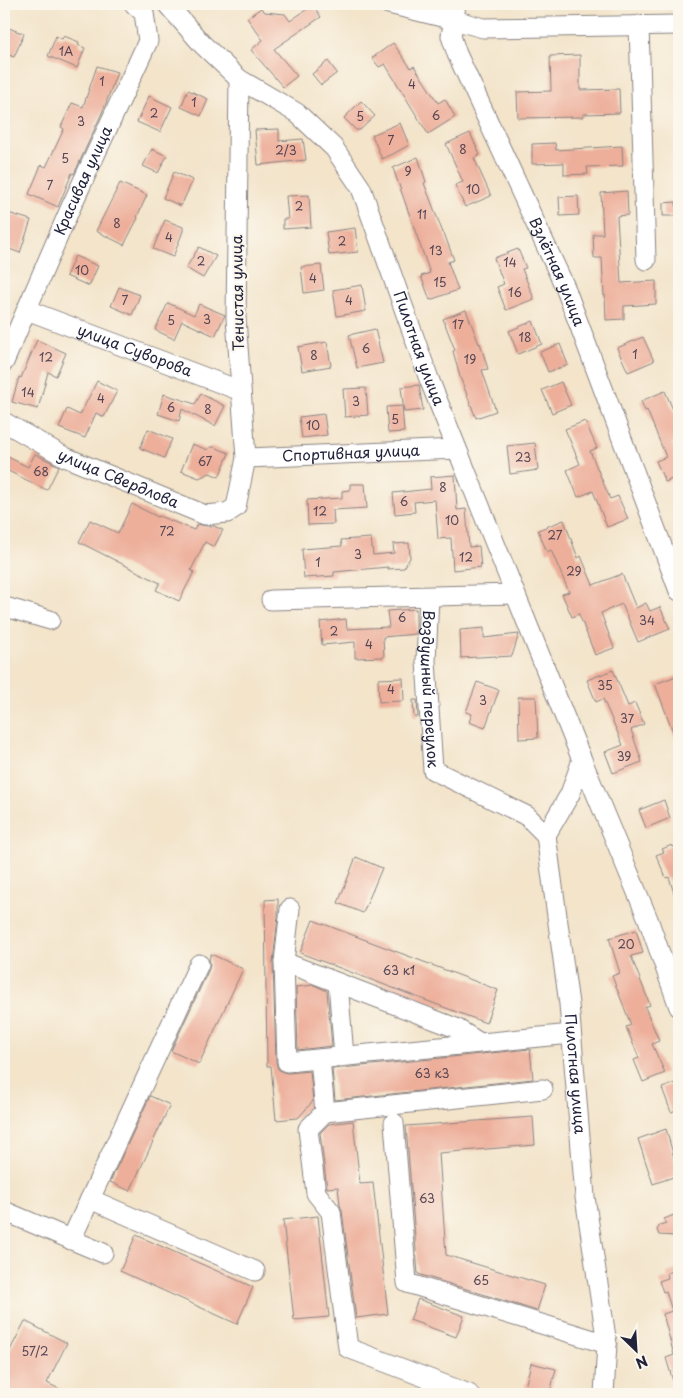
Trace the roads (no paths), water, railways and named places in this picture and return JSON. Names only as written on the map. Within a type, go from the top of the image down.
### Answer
[{"type":"street","name":"Красивая улица","points":[[4,362],[70,209],[148,41],[144,13],[134,4]]},
{"type":"street","name":"Пилотная улица","points":[[167,4],[202,44],[239,79],[297,113],[334,148],[361,188],[429,379],[648,919],[679,1008]]},
{"type":"street","points":[[390,4],[455,12],[483,28],[679,25]]},
{"type":"street","name":"Взлётная улица","points":[[455,12],[451,36],[457,54],[565,287],[679,592]]},
{"type":"street","points":[[639,26],[646,260]]},
{"type":"street","name":"Тенистая улица","points":[[236,507],[246,458],[236,318],[239,79]]},
{"type":"street","name":"улица Суворова","points":[[26,310],[242,391]]},
{"type":"street","name":"улица Свердлова","points":[[4,422],[65,457],[205,515],[227,512],[236,507]]},
{"type":"street","name":"Спортивная улица","points":[[246,458],[457,449]]},
{"type":"street","points":[[271,600],[515,594]]},
{"type":"street","name":"Воздушный переулок","points":[[429,597],[426,661],[433,770],[527,816],[546,835]]},
{"type":"street","points":[[4,607],[50,620]]},
{"type":"street","points":[[546,835],[570,794],[582,760]]},
{"type":"street","name":"Пилотная улица","points":[[546,835],[569,1004],[585,1196],[607,1344],[604,1394]]},
{"type":"street","points":[[290,909],[284,962],[287,1062],[571,1034]]},
{"type":"street","points":[[284,962],[456,1028],[480,1043]]},
{"type":"street","points":[[71,1240],[198,964]]},
{"type":"street","points":[[338,983],[344,1056]]},
{"type":"street","points":[[320,1059],[325,1112]]},
{"type":"street","points":[[469,1394],[348,1348],[331,1212],[316,1193],[308,1129],[325,1112],[543,1089]]},
{"type":"street","points":[[394,1123],[407,1284],[607,1344]]},
{"type":"street","points":[[90,1199],[255,1271]]},
{"type":"street","points":[[4,1211],[103,1253]]}]
